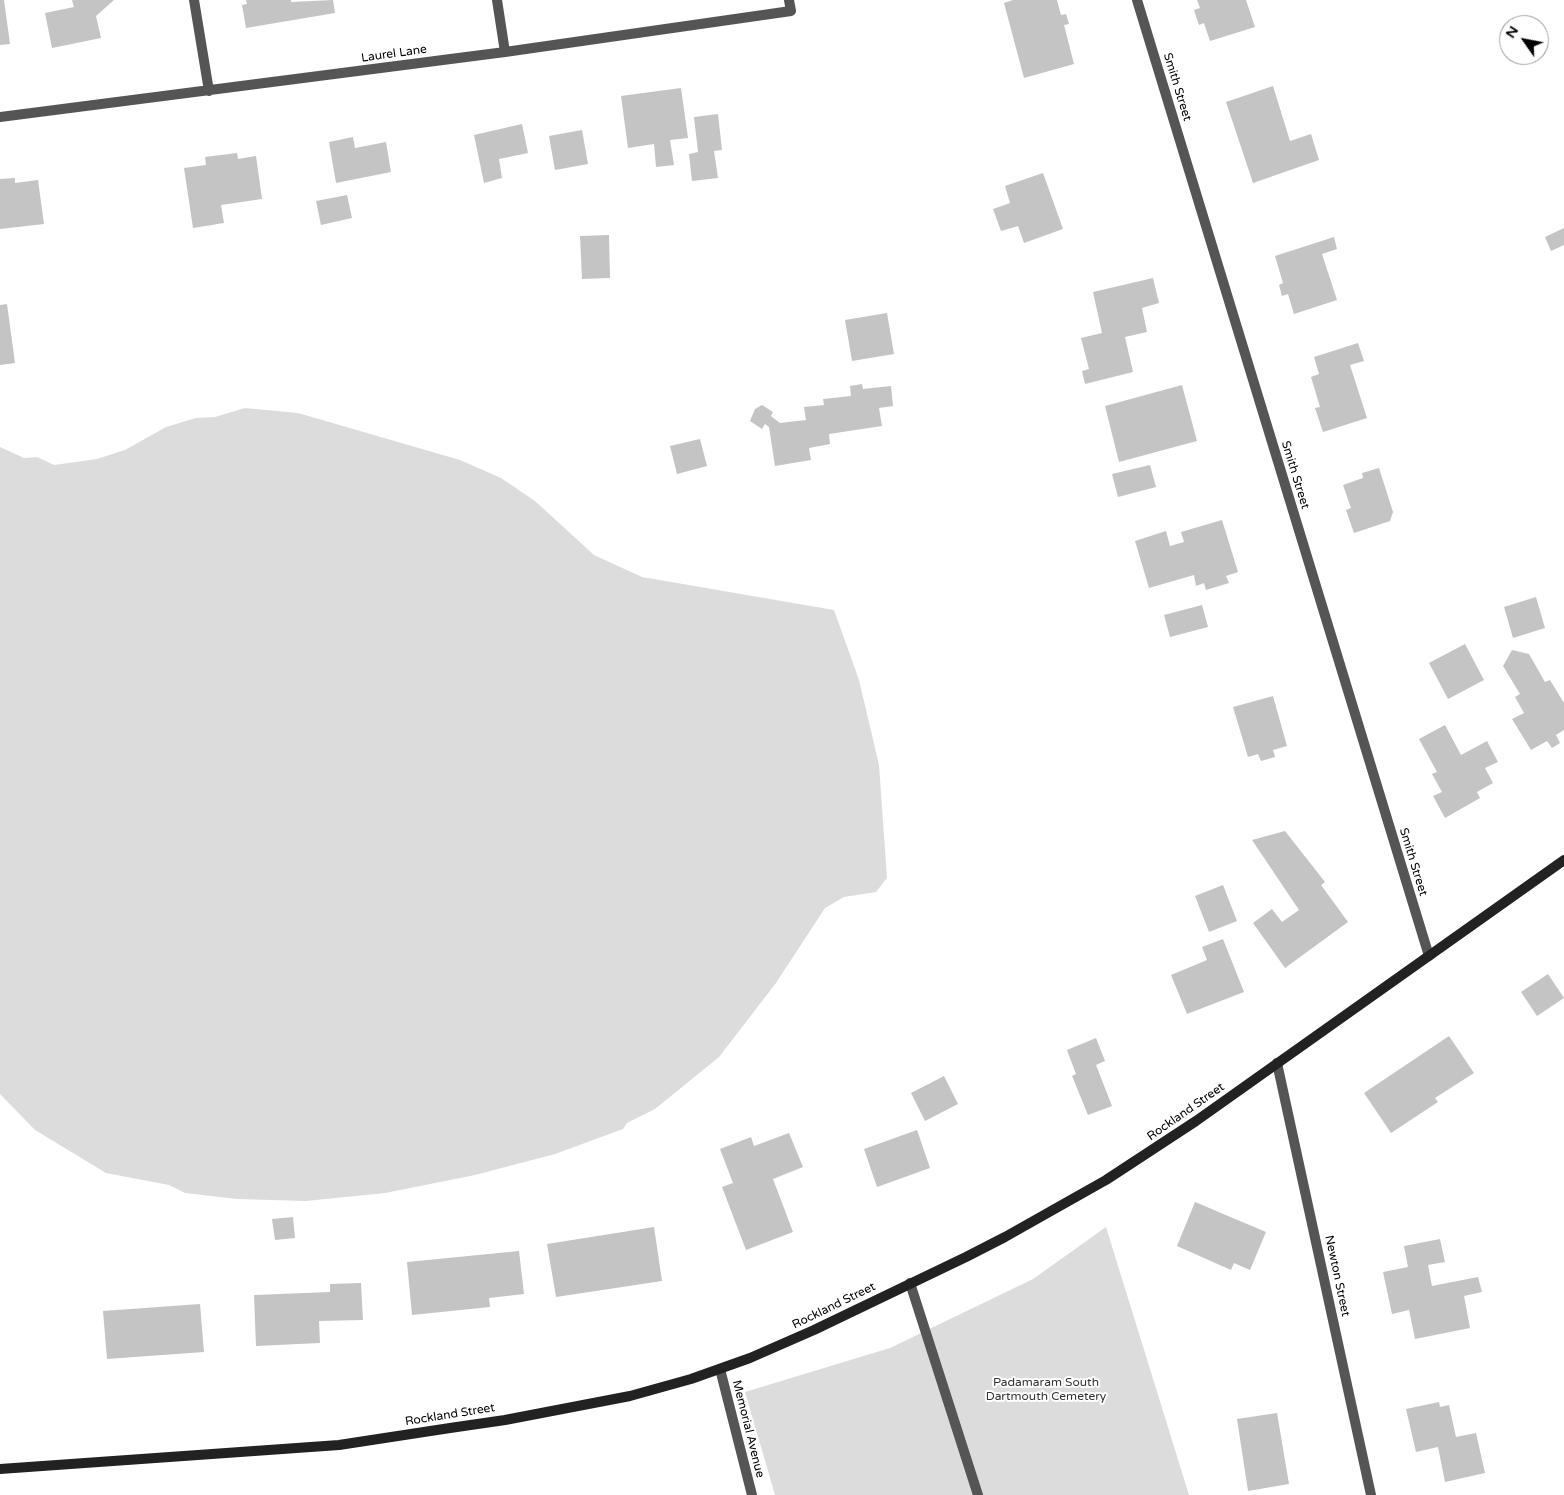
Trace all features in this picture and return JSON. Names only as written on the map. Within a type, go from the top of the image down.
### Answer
[{"type":"street","points":[[194,0],[209,91]]},
{"type":"street","points":[[497,0],[505,52]]},
{"type":"street","name":"Laurel Lane","points":[[0,117],[505,52],[791,11],[789,0]]},
{"type":"street","name":"Smith Street","points":[[1137,0],[1429,956]]},
{"type":"street","name":"Rockland Street","points":[[0,1470],[339,1445],[505,1420],[585,1405],[691,1379],[779,1346],[1006,1237],[1106,1180],[1182,1131],[1564,860]]},
{"type":"street","name":"Newton Street","points":[[1278,1063],[1371,1495]]},
{"type":"street","points":[[910,1282],[978,1495]]},
{"type":"street","name":"Memorial Avenue","points":[[720,1369],[752,1495]]},
{"type":"green space","points":[[245,408],[298,413],[460,460],[501,478],[535,501],[594,555],[642,577],[834,610],[859,680],[879,765],[887,878],[876,892],[844,897],[825,908],[776,983],[719,1057],[655,1109],[627,1123],[623,1129],[555,1154],[475,1175],[385,1193],[306,1201],[237,1199],[185,1193],[169,1185],[106,1173],[35,1130],[0,1094],[0,447],[24,458],[37,457],[54,465],[97,459],[125,450],[166,427],[196,418],[215,417]]},
{"type":"green space","name":"Padamaram South Dartmouth Cemetery","points":[[1106,1227],[1189,1495],[775,1495],[745,1392],[890,1348],[1033,1279]]},
{"type":"building","points":[[0,0],[4,0],[10,44],[0,45]]},
{"type":"building","points":[[72,0],[114,0],[96,16],[101,38],[52,48],[45,13],[74,7]]},
{"type":"building","points":[[246,0],[291,0],[291,2],[333,0],[335,13],[246,28],[242,5],[247,4]]},
{"type":"building","points":[[1013,0],[1057,0],[1061,15],[1066,14],[1069,24],[1064,25],[1074,64],[1024,78],[1004,3]]},
{"type":"building","points":[[1197,0],[1246,0],[1255,27],[1210,41],[1204,23],[1199,25],[1194,10],[1200,8]]},
{"type":"building","points":[[1273,86],[1290,141],[1311,134],[1319,160],[1253,183],[1226,102]]},
{"type":"building","points":[[681,88],[688,138],[670,140],[674,165],[656,167],[654,144],[628,148],[621,96]]},
{"type":"building","points":[[718,114],[722,150],[714,151],[718,178],[692,181],[689,154],[698,152],[694,117]]},
{"type":"building","points":[[522,124],[528,153],[499,159],[502,178],[484,183],[474,135]]},
{"type":"building","points":[[582,130],[588,164],[555,170],[549,136]]},
{"type":"building","points":[[353,137],[355,148],[386,142],[391,172],[336,183],[329,142]]},
{"type":"building","points":[[237,153],[238,159],[256,156],[262,199],[221,205],[224,223],[193,228],[184,168],[206,165],[205,157]]},
{"type":"building","points":[[1043,173],[1063,229],[1024,243],[1018,226],[1001,231],[993,209],[1010,203],[1005,186]]},
{"type":"building","points":[[15,178],[15,183],[38,180],[44,224],[0,229],[0,179]]},
{"type":"building","points":[[347,195],[352,218],[321,225],[316,201]]},
{"type":"building","points":[[1564,228],[1564,245],[1551,251],[1545,237]]},
{"type":"building","points":[[609,235],[610,278],[582,279],[580,236]]},
{"type":"building","points":[[1334,237],[1337,249],[1322,254],[1337,300],[1294,314],[1288,294],[1282,296],[1279,285],[1283,283],[1275,256]]},
{"type":"building","points":[[1153,278],[1159,303],[1142,308],[1147,332],[1125,337],[1133,372],[1085,384],[1082,371],[1089,369],[1081,338],[1102,333],[1093,292]]},
{"type":"building","points":[[7,304],[15,363],[0,365],[0,305]]},
{"type":"building","points":[[887,313],[894,354],[852,361],[845,320]]},
{"type":"building","points":[[1358,343],[1364,361],[1350,365],[1367,418],[1323,432],[1315,408],[1320,407],[1311,377],[1319,374],[1314,357]]},
{"type":"building","points":[[862,384],[863,389],[891,386],[893,406],[879,408],[882,426],[829,434],[830,444],[809,448],[811,460],[775,466],[769,427],[765,424],[762,429],[750,421],[755,409],[762,405],[773,412],[771,416],[780,423],[806,420],[804,407],[824,405],[823,399],[851,396],[850,386]]},
{"type":"building","points":[[1182,385],[1197,441],[1119,462],[1105,406]]},
{"type":"building","points":[[700,439],[707,466],[677,474],[670,446]]},
{"type":"building","points":[[1150,465],[1156,487],[1118,497],[1112,474]]},
{"type":"building","points":[[1379,468],[1393,512],[1390,521],[1354,533],[1346,510],[1351,508],[1343,485],[1363,478],[1362,473]]},
{"type":"building","points":[[1222,520],[1238,572],[1226,576],[1229,583],[1206,590],[1204,583],[1196,586],[1194,575],[1149,588],[1135,541],[1166,531],[1170,546],[1184,542],[1181,532]]},
{"type":"building","points":[[1536,597],[1545,628],[1513,638],[1504,607]]},
{"type":"building","points":[[1202,605],[1208,627],[1170,637],[1164,615]]},
{"type":"building","points":[[1465,644],[1484,680],[1448,699],[1429,663]]},
{"type":"building","points":[[1512,650],[1529,654],[1545,682],[1550,680],[1564,703],[1564,730],[1556,735],[1560,743],[1552,748],[1547,741],[1531,750],[1512,719],[1524,713],[1515,697],[1520,694],[1503,666]]},
{"type":"building","points":[[1273,696],[1287,746],[1273,750],[1275,757],[1261,761],[1258,754],[1248,757],[1233,707]]},
{"type":"building","points":[[1445,725],[1461,755],[1487,741],[1498,762],[1485,768],[1493,783],[1477,792],[1480,798],[1445,818],[1433,796],[1442,792],[1432,774],[1437,772],[1419,739]]},
{"type":"building","points":[[1285,831],[1325,882],[1321,885],[1348,922],[1285,968],[1253,923],[1272,909],[1282,922],[1299,910],[1252,840]]},
{"type":"building","points":[[1223,885],[1237,921],[1209,932],[1195,896]]},
{"type":"building","points":[[1223,939],[1244,992],[1187,1014],[1171,975],[1207,960],[1202,947]]},
{"type":"building","points":[[1548,974],[1564,998],[1537,1016],[1521,992]]},
{"type":"building","points":[[1449,1036],[1474,1073],[1435,1098],[1438,1102],[1391,1133],[1364,1093]]},
{"type":"building","points":[[1096,1038],[1105,1061],[1096,1065],[1112,1106],[1088,1115],[1072,1076],[1076,1074],[1067,1050]]},
{"type":"building","points":[[944,1076],[958,1104],[925,1121],[911,1093]]},
{"type":"building","points":[[917,1130],[930,1168],[877,1187],[864,1149]]},
{"type":"building","points":[[789,1133],[803,1167],[773,1179],[793,1232],[746,1250],[722,1187],[733,1183],[720,1149],[751,1137],[754,1146]]},
{"type":"building","points":[[1195,1202],[1266,1232],[1250,1270],[1234,1263],[1231,1270],[1177,1246]]},
{"type":"building","points":[[293,1217],[295,1238],[275,1240],[272,1219]]},
{"type":"building","points":[[654,1227],[662,1281],[556,1297],[547,1244]]},
{"type":"building","points":[[1440,1239],[1445,1262],[1428,1265],[1432,1286],[1478,1277],[1482,1292],[1464,1296],[1470,1328],[1415,1339],[1409,1310],[1392,1314],[1383,1272],[1408,1267],[1404,1246]]},
{"type":"building","points":[[519,1251],[524,1294],[489,1298],[490,1307],[412,1315],[407,1262]]},
{"type":"building","points":[[361,1283],[363,1320],[319,1321],[320,1343],[256,1346],[254,1295],[330,1292],[330,1284]]},
{"type":"building","points":[[200,1304],[204,1352],[107,1359],[103,1311]]},
{"type":"building","points":[[1439,1402],[1440,1407],[1449,1405],[1456,1437],[1476,1433],[1485,1473],[1445,1482],[1438,1447],[1416,1452],[1406,1409]]},
{"type":"building","points":[[1277,1413],[1289,1484],[1248,1491],[1237,1419]]}]
